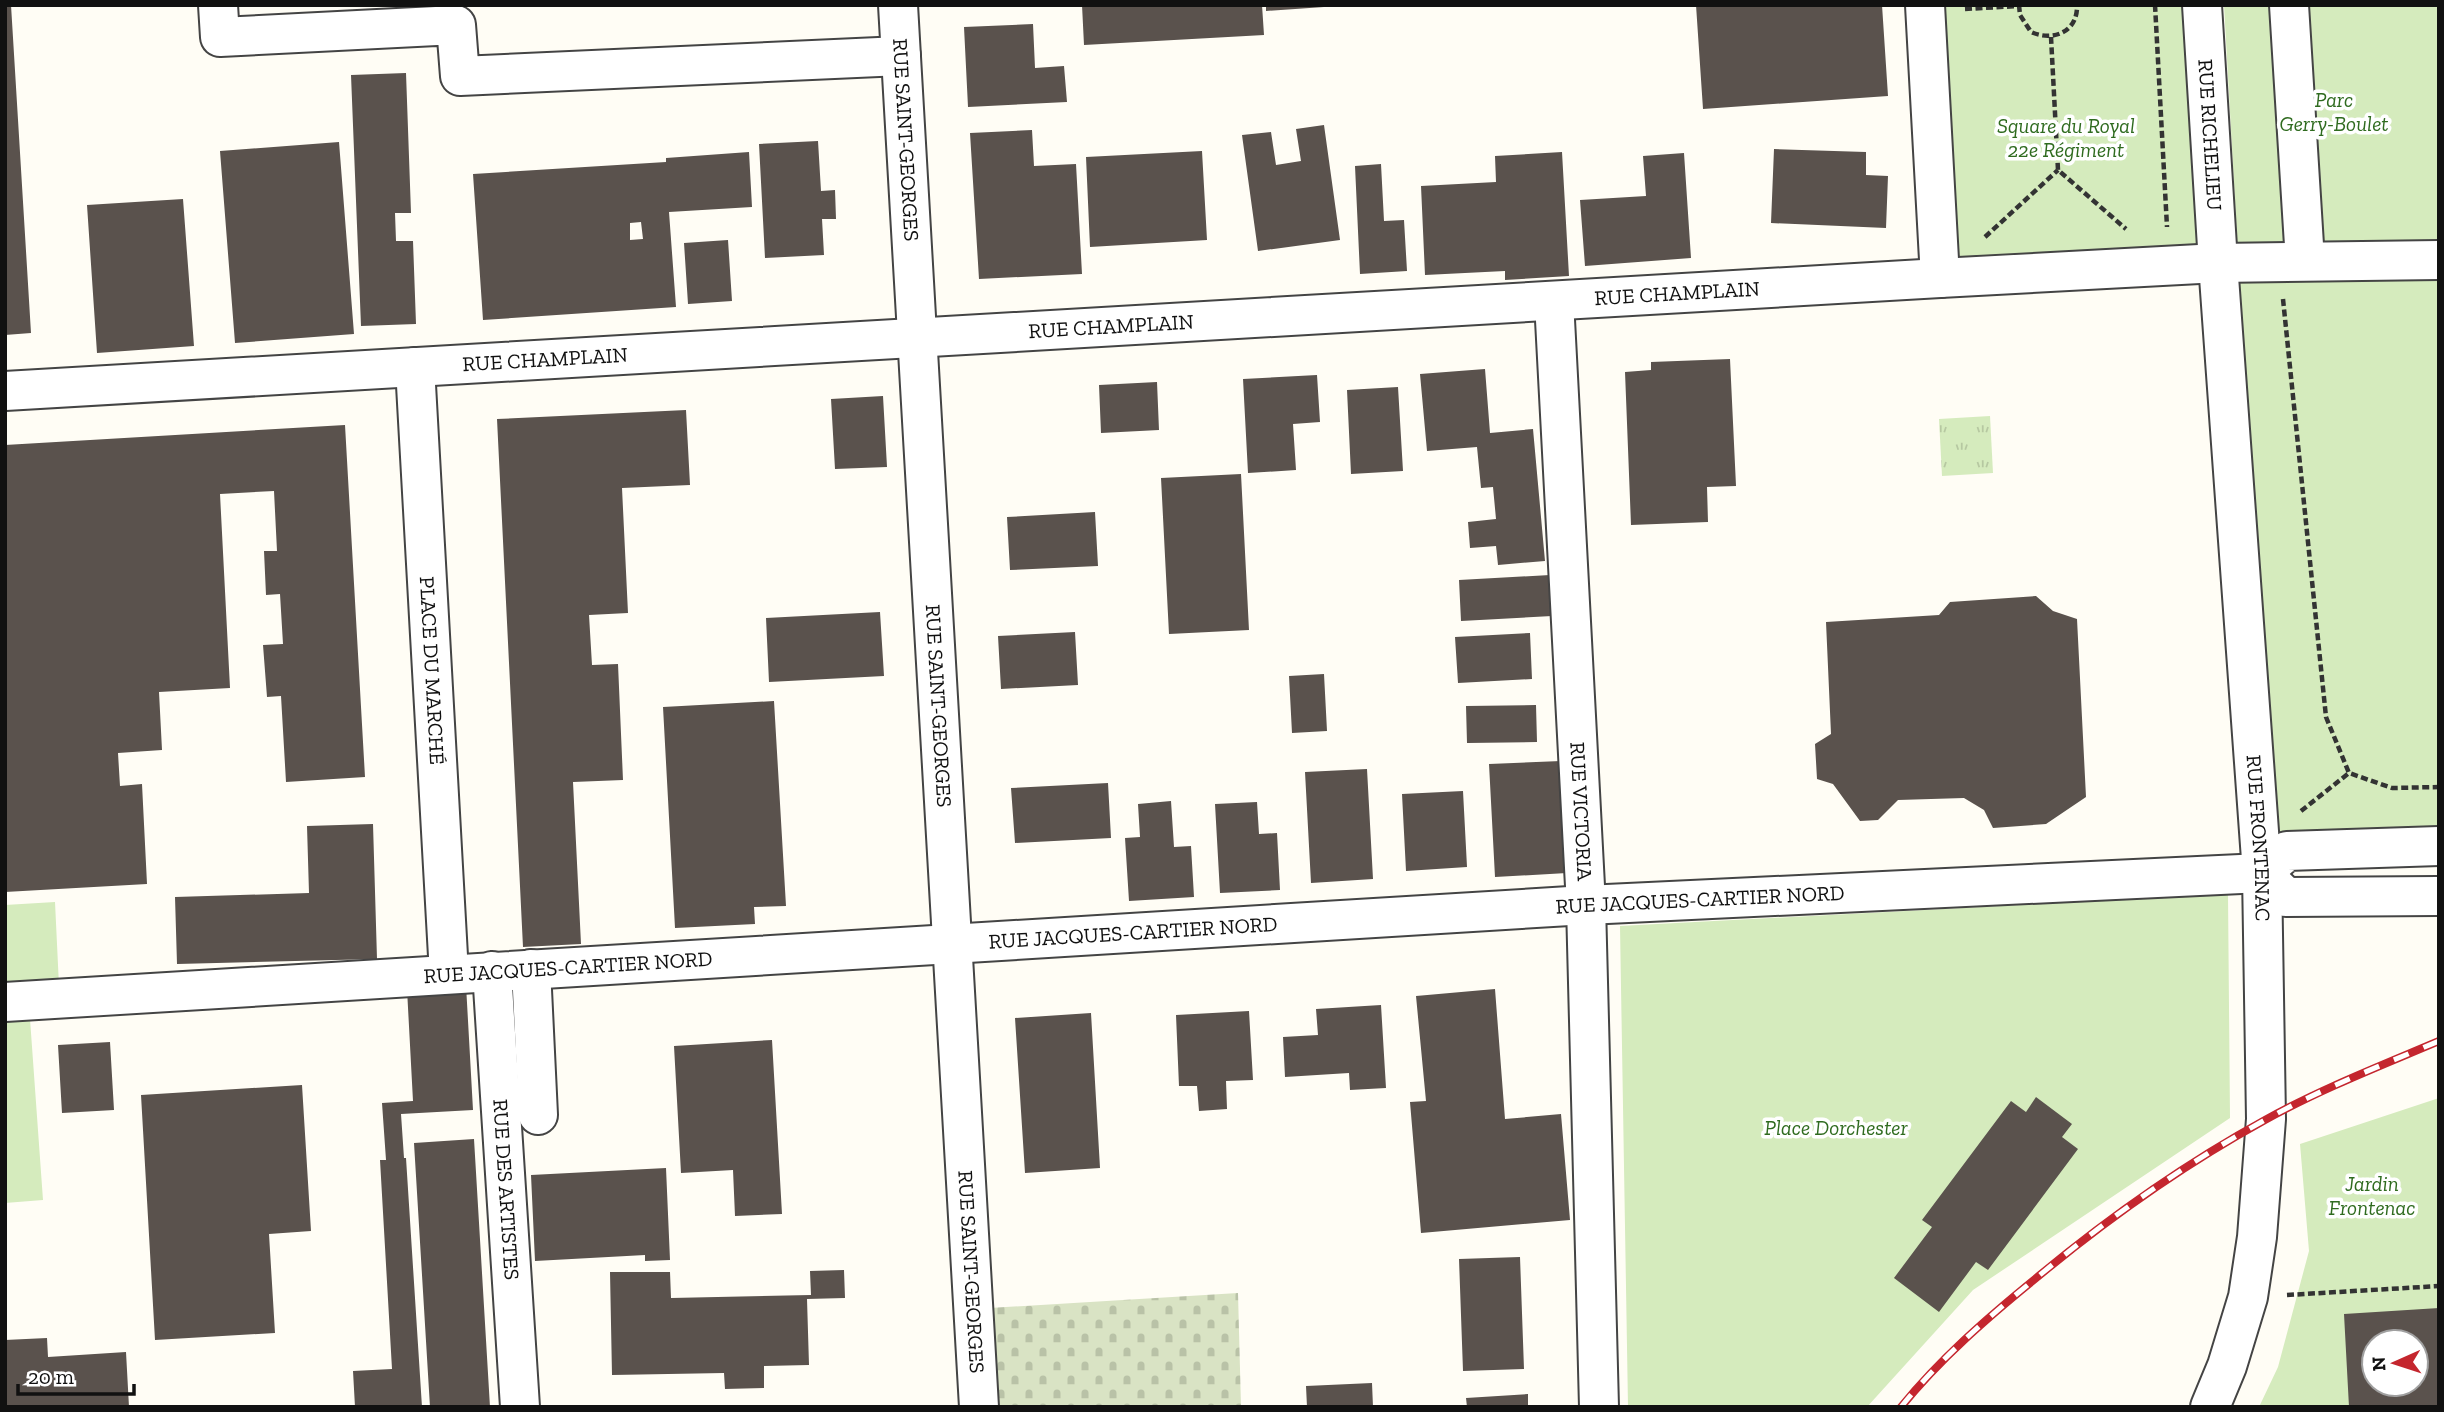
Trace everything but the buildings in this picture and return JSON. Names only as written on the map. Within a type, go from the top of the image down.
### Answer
[{"type":"street","points":[[218,5],[220,37],[456,25],[460,76],[901,56]]},
{"type":"street","name":"RUE SAINT-GEORGES","points":[[898,5],[979,1407]]},
{"type":"street","name":"RUE RICHELIEU","points":[[2202,5],[2218,263]]},
{"type":"street","points":[[2289,5],[2292,262]]},
{"type":"street","points":[[1925,8],[1940,278]]},
{"type":"street","name":"RUE CHAMPLAIN","points":[[5,391],[2218,263],[2439,260]]},
{"type":"street","name":"RUE FRONTENAC","points":[[2210,1407],[2227,1366],[2248,1297],[2266,1119],[2262,873],[2218,263]]},
{"type":"street","name":"RUE VICTORIA","points":[[1553,300],[1586,905],[1599,1407]]},
{"type":"street","name":"PLACE DU MARCHÉ","points":[[415,367],[449,974]]},
{"type":"street","points":[[2439,846],[2287,851],[2262,873],[2286,897],[2439,896]]},
{"type":"street","name":"RUE JACQUES-CARTIER NORD","points":[[5,1002],[1586,905],[2262,873]]},
{"type":"street","points":[[531,969],[538,1115]]},
{"type":"street","name":"RUE DES ARTISTES","points":[[492,971],[520,1407]]},
{"type":"path","points":[[1925,8],[2019,6],[2024,25],[2031,32],[2051,37],[2069,29],[2075,21],[2077,5]]},
{"type":"path","points":[[2155,5],[2169,266]]},
{"type":"path","points":[[2051,37],[2058,170],[2169,266]]},
{"type":"path","points":[[1940,278],[2058,170]]},
{"type":"path","points":[[2292,262],[2326,717],[2349,773],[2392,788],[2439,787]]},
{"type":"path","points":[[2248,1297],[2439,1286]]},
{"type":"green space","name":"Square du Royal 22e Régiment","points":[[1925,5],[2202,5],[2218,263],[1940,278]]},
{"type":"green space","name":"Parc Gerry-Boulet","points":[[2224,5],[2439,5],[2439,837],[2278,836],[2241,309]]},
{"type":"green space","points":[[1990,416],[1993,473],[1942,476],[1939,419]]},
{"type":"green space","name":"Place Dorchester","points":[[2228,894],[2230,1118],[1973,1290],[1867,1407],[1628,1407],[1620,926]]},
{"type":"green space","points":[[55,902],[59,986],[5,989],[5,905]]},
{"type":"green space","points":[[29,1005],[43,1200],[5,1203],[5,1007]]},
{"type":"green space","name":"Jardin Frontenac","points":[[2439,1098],[2439,1407],[2259,1407],[2278,1367],[2309,1251],[2300,1144]]},
{"type":"green space","points":[[1238,1293],[1241,1407],[979,1407],[973,1309]]},
{"type":"railway","points":[[1901,1407],[1948,1356],[1999,1309],[2090,1235],[2146,1194],[2205,1155],[2286,1109],[2439,1041]]}]
